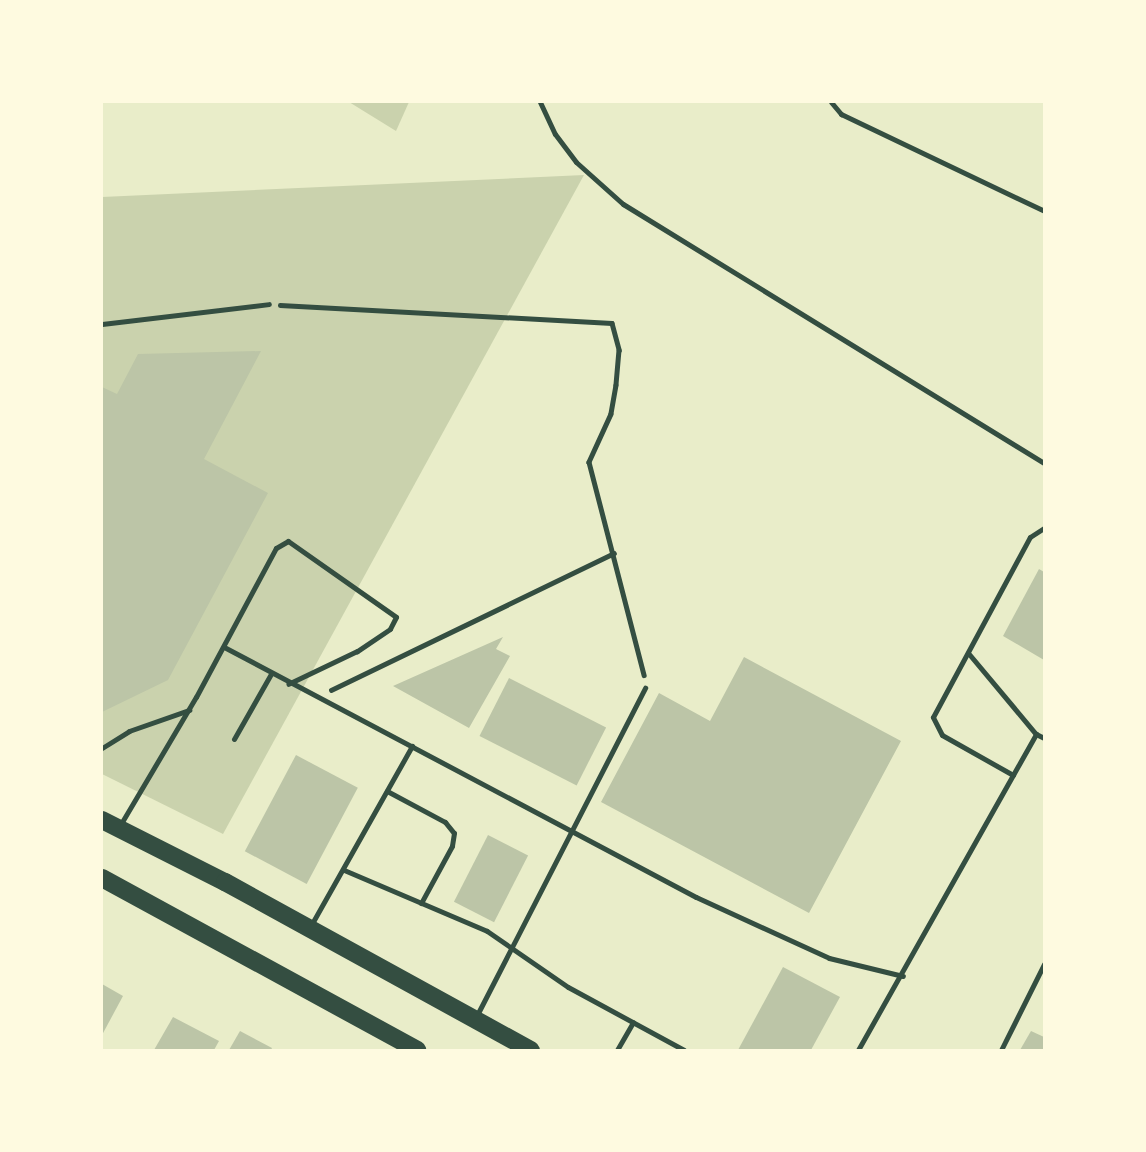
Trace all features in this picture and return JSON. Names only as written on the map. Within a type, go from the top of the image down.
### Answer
[{"type":"main road","points":[[102,820],[309,929],[531,1051]]},
{"type":"main road","points":[[102,878],[417,1051]]},
{"type":"lane","points":[[540,102],[555,134],[576,162],[623,204],[1045,463]]},
{"type":"lane","points":[[831,102],[841,114],[1045,211]]},
{"type":"lane","points":[[102,324],[269,304]]},
{"type":"lane","points":[[1013,775],[942,735],[934,724],[935,710],[969,654],[1030,537],[1045,528]]},
{"type":"lane","points":[[119,828],[189,710],[276,548],[285,541],[294,542],[396,617],[390,629],[357,651],[288,684]]},
{"type":"lane","points":[[224,647],[288,684],[574,830],[696,897],[829,958],[903,976]]},
{"type":"lane","points":[[969,654],[1036,734],[1045,738]]},
{"type":"lane","points":[[234,739],[271,674]]},
{"type":"lane","points":[[475,1020],[645,688]]},
{"type":"lane","points":[[102,748],[129,731],[189,710]]},
{"type":"lane","points":[[858,1051],[903,976],[1036,734]]},
{"type":"lane","points":[[309,929],[412,746]]},
{"type":"lane","points":[[387,791],[445,822],[454,833],[452,846],[421,903]]},
{"type":"lane","points":[[344,870],[486,931],[510,949],[684,1051]]},
{"type":"lane","points":[[1001,1051],[1045,964]]},
{"type":"lane","points":[[617,1051],[633,1022]]},
{"type":"path","points":[[269,304],[612,323],[619,350],[616,385],[611,414],[589,462],[641,652],[645,688]]},
{"type":"path","points":[[331,691],[614,553]]},
{"type":"green space","points":[[349,102],[409,102],[396,131]]},
{"type":"green space","points":[[584,175],[223,834],[102,774],[102,197]]},
{"type":"building","points":[[261,351],[204,459],[268,493],[168,680],[102,712],[102,387],[117,394],[138,354]]},
{"type":"building","points":[[1039,569],[1044,572],[1044,660],[1003,636]]},
{"type":"building","points":[[503,637],[496,649],[510,656],[469,728],[393,686]]},
{"type":"building","points":[[744,657],[901,741],[809,913],[601,802],[659,693],[710,721]]},
{"type":"building","points":[[509,678],[606,727],[577,785],[479,736]]},
{"type":"building","points":[[296,755],[358,788],[307,884],[245,851]]},
{"type":"building","points":[[488,835],[528,855],[494,922],[454,902]]},
{"type":"building","points":[[783,967],[840,997],[811,1050],[738,1050]]},
{"type":"building","points":[[102,984],[123,996],[102,1035]]},
{"type":"building","points":[[173,1017],[219,1041],[214,1050],[154,1050]]},
{"type":"building","points":[[240,1031],[272,1048],[271,1050],[229,1050]]},
{"type":"building","points":[[1031,1031],[1044,1037],[1044,1050],[1020,1050]]}]
